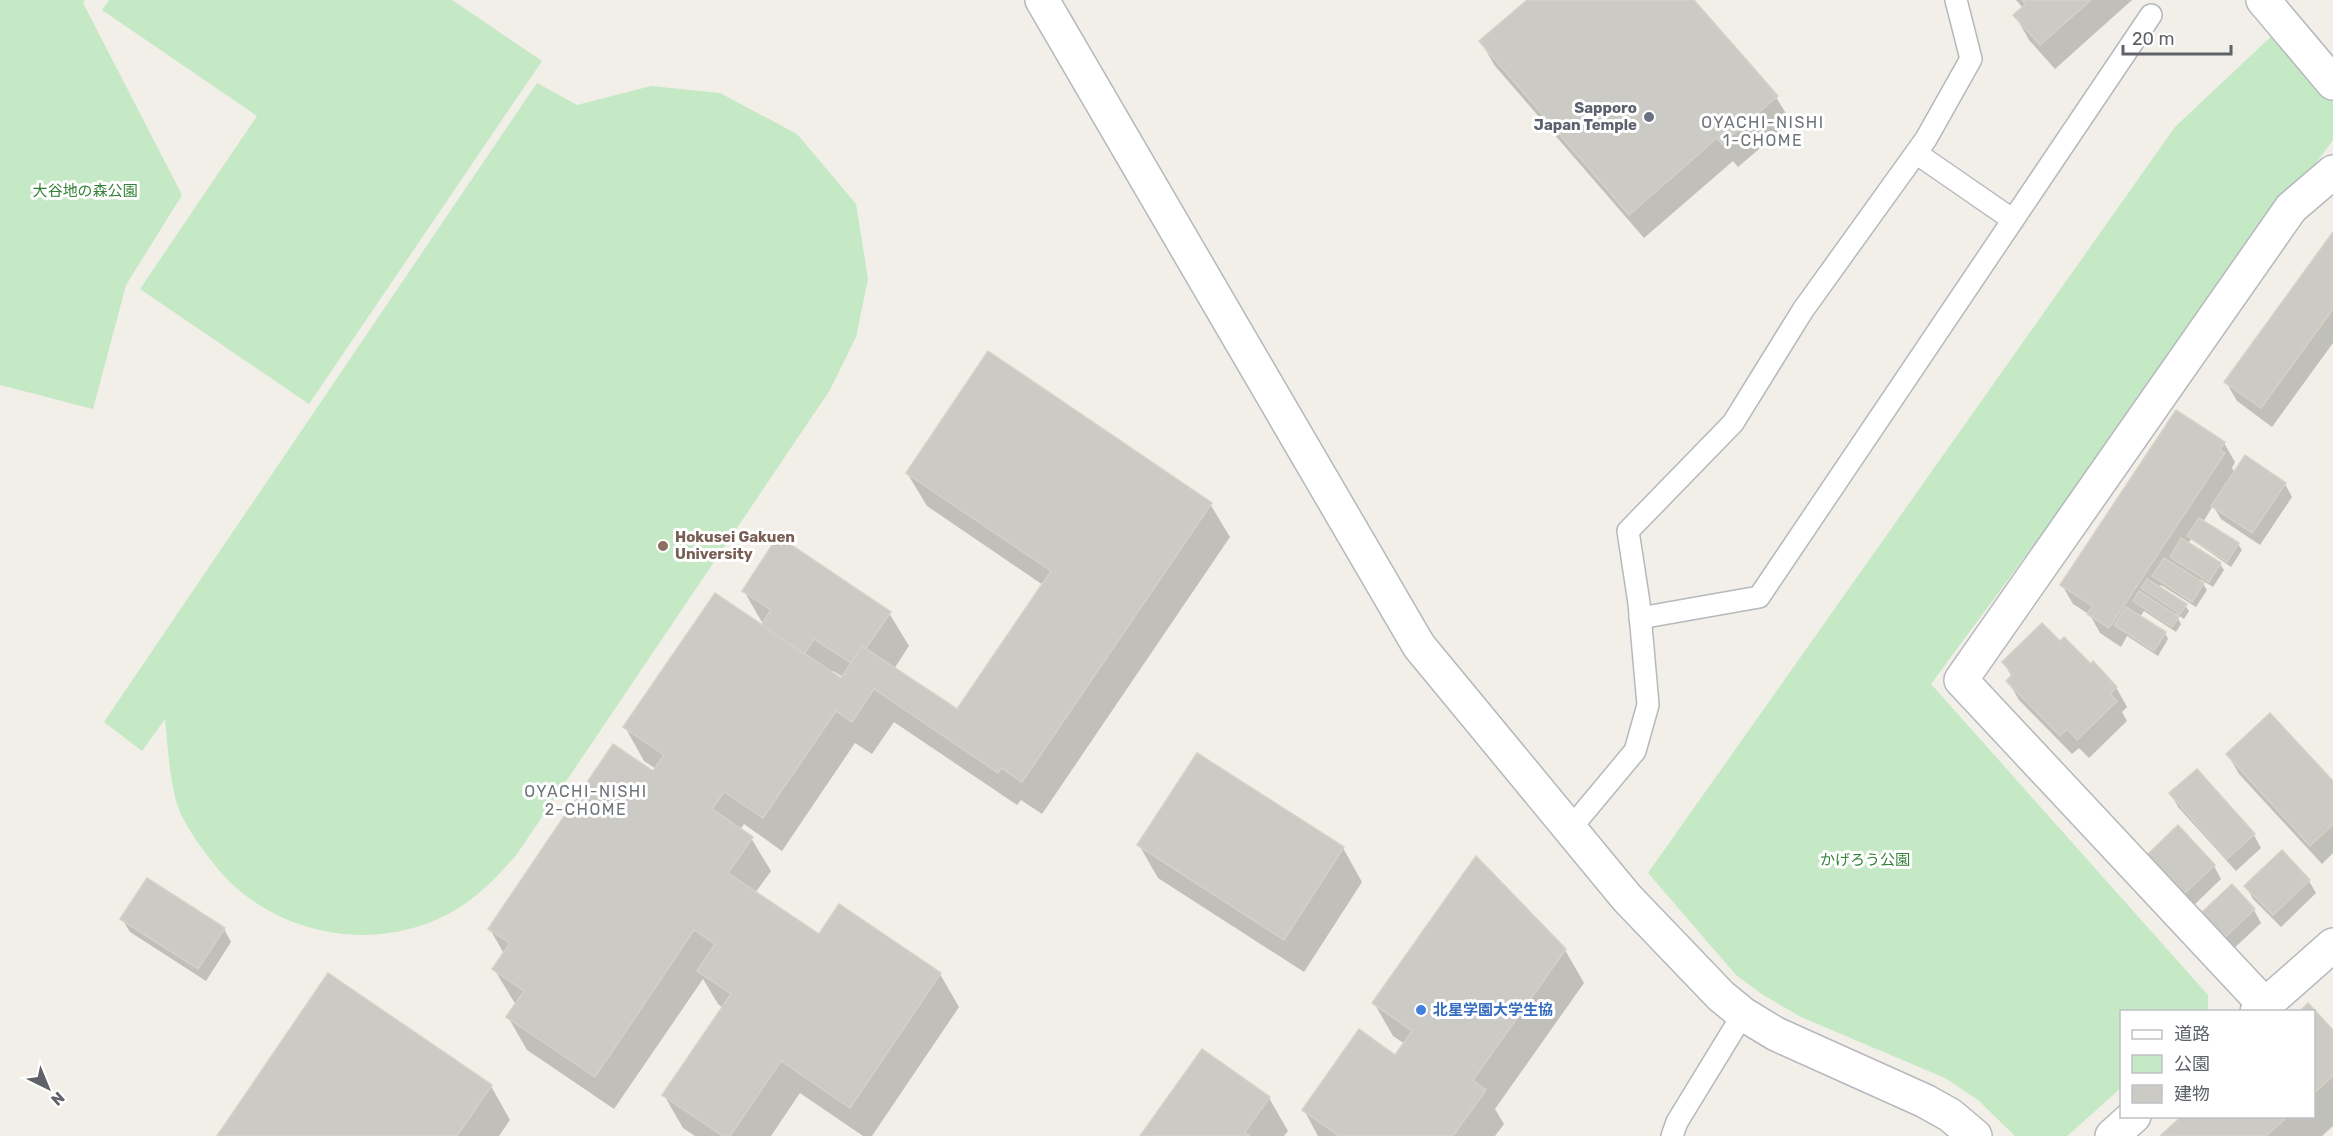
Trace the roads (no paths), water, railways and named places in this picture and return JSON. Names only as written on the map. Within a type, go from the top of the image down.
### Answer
[{"type":"street","points":[[1042,0],[1419,646],[1627,898],[1732,1005],[1776,1034],[1925,1101],[1950,1115],[1975,1136]]},
{"type":"street","points":[[2263,0],[2333,83]]},
{"type":"street","points":[[2333,172],[2291,208],[1961,680],[2261,1008],[2333,945]]},
{"type":"street","points":[[2112,1136],[2132,1118]]},
{"type":"lane","points":[[1570,829],[1635,751],[1648,705],[1640,618],[1628,531],[1732,423],[1803,310],[1916,153],[1971,59],[1956,0]]},
{"type":"lane","points":[[1640,618],[1759,597],[2151,15]]},
{"type":"lane","points":[[1916,153],[2013,220]]},
{"type":"lane","points":[[1672,1136],[1732,1005]]},
{"type":"place","name":"Sapporo Japan Temple","points":[[1649,117]]},
{"type":"place","name":"Hokusei Gakuen University","points":[[663,546]]},
{"type":"place","name":"北星学園大学生協","points":[[1421,1010]]},
{"type":"district","name":"OYACHI-NISHI 1-CHOME","points":[[1763,131]]},
{"type":"district","name":"OYACHI-NISHI 2-CHOME","points":[[586,800]]},
{"type":"park label","name":"大谷地の森公園","points":[[85,191]]},
{"type":"park label","name":"かげろう公園","points":[[1865,860]]}]
